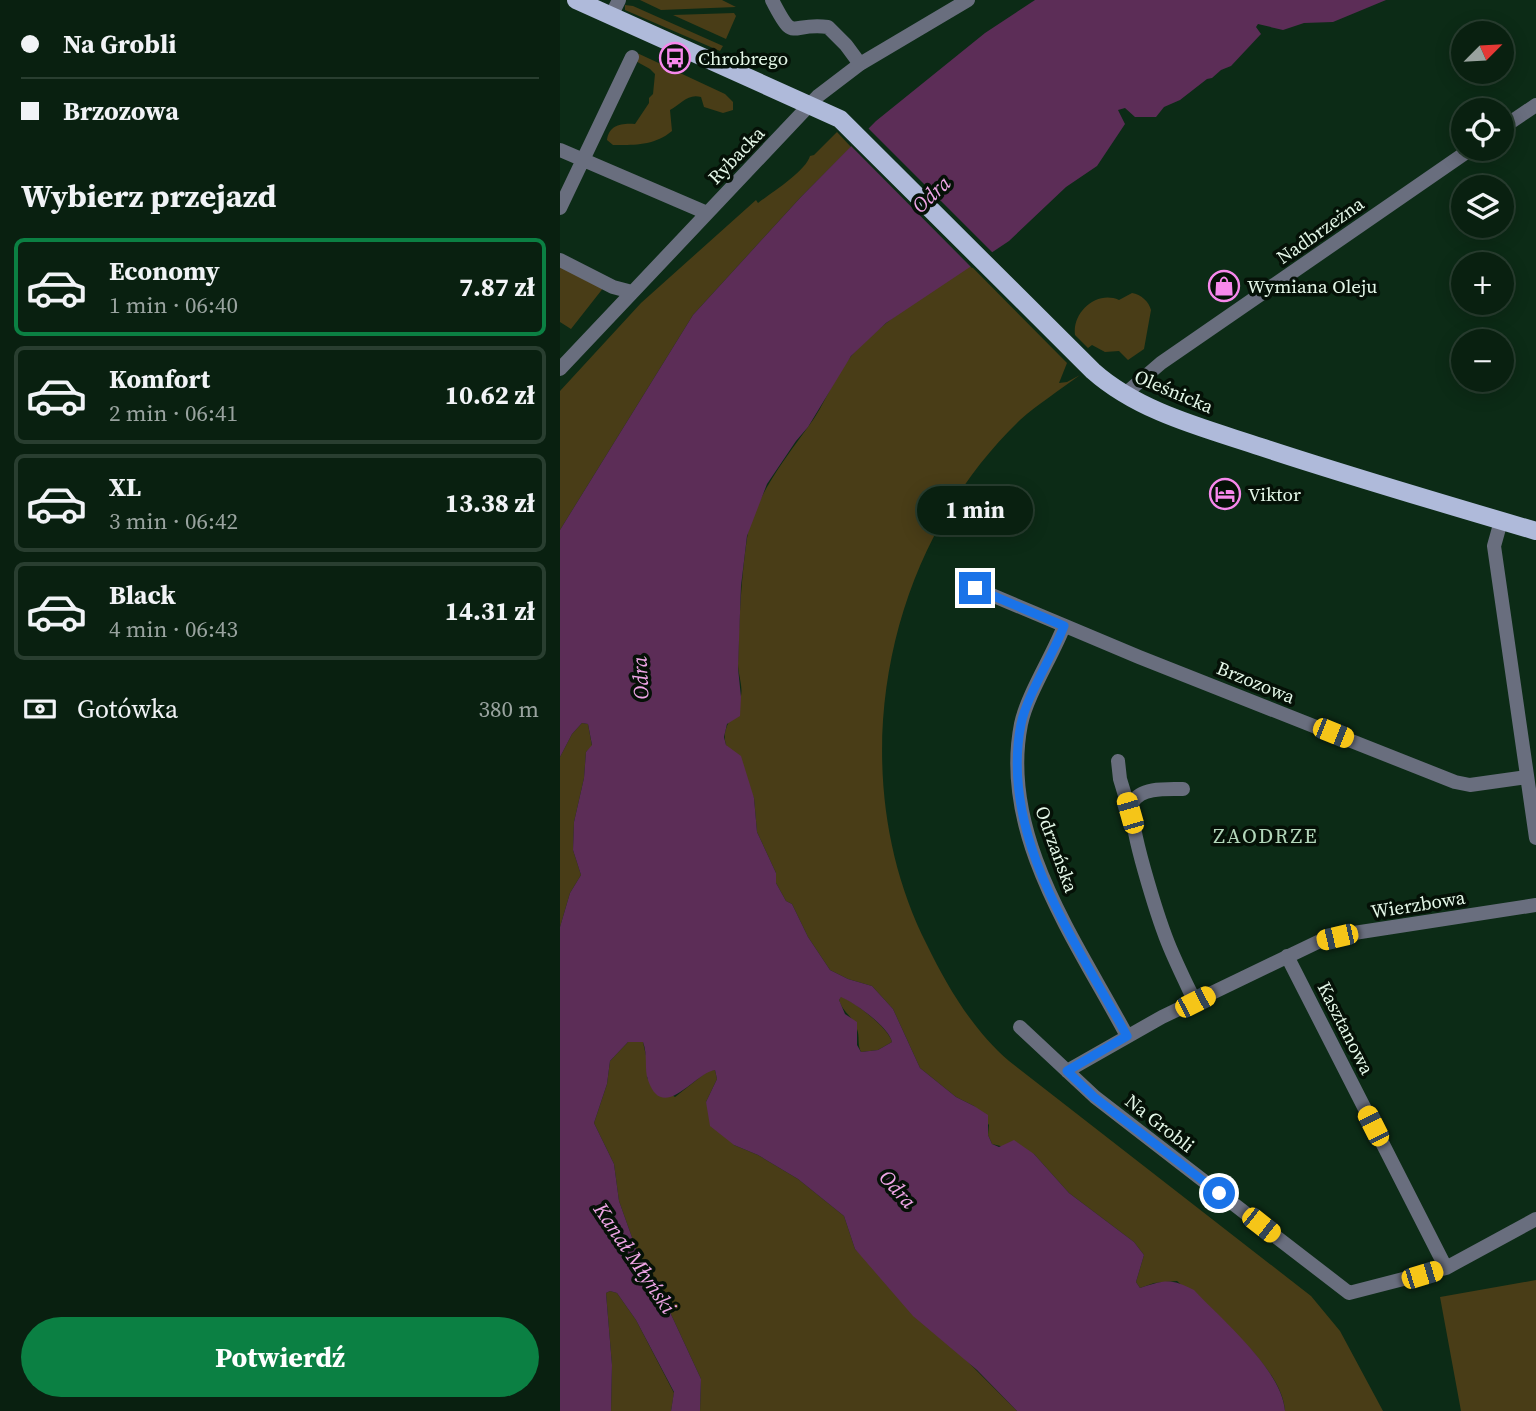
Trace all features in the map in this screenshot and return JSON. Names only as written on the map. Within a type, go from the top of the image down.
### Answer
[{"type":"main road","name":"Oleśnicka","points":[[576,0],[615,8],[840,119],[1076,355],[1100,377],[1141,403],[1319,466],[1536,531]]},
{"type":"street","points":[[772,0],[783,23],[790,29]]},
{"type":"street","name":"Rybacka","points":[[560,369],[828,87],[860,64],[968,0]]},
{"type":"street","points":[[775,33],[790,29],[828,27],[838,35],[860,64]]},
{"type":"street","points":[[560,208],[632,57]]},
{"type":"street","points":[[1514,120],[1536,105]]},
{"type":"street","points":[[560,150],[707,213]]},
{"type":"street","name":"Nadbrzeżna","points":[[1125,394],[1161,363],[1454,161]]},
{"type":"street","points":[[560,261],[613,287],[632,292]]},
{"type":"street","points":[[1501,521],[1494,545],[1536,838]]},
{"type":"street","name":"Brzozowa","points":[[975,588],[1463,785],[1527,777]]},
{"type":"street","name":"Odrzańska","points":[[1064,626],[1021,725],[1019,795],[1028,833],[1054,900],[1127,1036]]},
{"type":"street","points":[[1118,761],[1120,779],[1143,865],[1167,943],[1195,1002]]},
{"type":"street","points":[[1130,813],[1140,794],[1156,790],[1183,789]]},
{"type":"street","name":"Wierzbowa","points":[[1067,1071],[1127,1036],[1320,941],[1354,933],[1536,905]]},
{"type":"street","name":"Kasztanowa","points":[[1287,956],[1446,1268]]},
{"type":"street","name":"Na Grobli","points":[[1020,1027],[1094,1097],[1349,1293],[1397,1283],[1446,1268]]},
{"type":"street","points":[[1446,1268],[1536,1219]]},
{"type":"shaded area","points":[[640,0],[722,0],[736,7],[661,10]]},
{"type":"shaded area","points":[[625,5],[633,6],[723,46],[720,51],[625,10]]},
{"type":"shaded area","points":[[734,13],[736,16],[726,39],[673,15]]},
{"type":"shaded area","points":[[635,52],[725,94],[733,102],[733,110],[723,113],[704,107],[701,97],[692,96],[670,110],[672,131],[665,136],[644,144],[613,145],[607,140],[610,131],[621,125],[635,124],[653,94],[655,74],[632,59]]},
{"type":"shaded area","points":[[837,132],[851,147],[800,198],[693,315],[560,530],[560,391],[641,303],[756,200],[758,203],[795,175],[810,156]]},
{"type":"shaded area","points":[[970,265],[1067,363],[1059,383],[1080,375],[1020,420],[973,473],[935,534],[907,599],[890,668],[882,739],[886,810],[901,879],[935,961],[962,1008],[984,1036],[1009,1061],[1311,1296],[1340,1331],[1383,1411],[1285,1411],[1281,1393],[1258,1358],[1177,1281],[1154,1283],[1140,1288],[1136,1282],[1144,1255],[1134,1242],[1069,1193],[1034,1154],[992,1144],[988,1135],[989,1125],[974,1106],[956,1097],[920,1068],[893,1009],[872,986],[830,970],[808,937],[792,904],[786,901],[776,883],[776,873],[757,832],[754,798],[726,745],[725,738],[727,725],[741,696],[738,664],[740,616],[750,524],[763,494],[852,355],[893,318]]},
{"type":"shaded area","points":[[560,267],[604,287],[571,329],[560,322]]},
{"type":"shaded area","points":[[1132,293],[1144,299],[1151,310],[1144,349],[1128,360],[1119,351],[1105,352],[1092,345],[1088,348],[1075,335],[1078,318],[1088,305],[1102,298],[1119,300]]},
{"type":"shaded area","points":[[582,723],[588,724],[592,746],[586,752],[584,778],[574,822],[573,850],[581,875],[570,893],[560,927],[560,757],[572,734]]},
{"type":"shaded area","points":[[841,996],[878,1023],[892,1042],[878,1050],[861,1052],[857,1029],[839,1000]]},
{"type":"shaded area","points":[[628,1042],[643,1042],[648,1065],[647,1078],[675,1097],[708,1071],[715,1070],[717,1079],[706,1102],[734,1145],[758,1155],[798,1179],[844,1216],[855,1249],[1017,1411],[700,1411],[701,1379],[669,1310],[639,1257],[619,1201],[614,1164],[594,1123],[607,1084],[610,1061]]},
{"type":"shaded area","points":[[1536,1280],[1536,1411],[1461,1411],[1440,1297]]},
{"type":"shaded area","points":[[606,1293],[617,1293],[636,1320],[674,1393],[671,1411],[611,1411],[612,1365]]},
{"type":"water","points":[[1035,0],[1386,0],[1333,22],[1304,23],[1283,30],[1258,24],[1256,27],[1261,34],[1231,66],[1207,79],[1180,100],[1164,107],[1156,117],[1135,117],[1125,108],[1118,110],[1125,124],[1097,166],[1066,187],[1009,241],[886,323],[851,356],[808,427],[767,484],[747,536],[741,586],[738,668],[740,716],[727,724],[724,737],[726,745],[741,756],[754,798],[757,832],[776,873],[776,883],[786,901],[792,904],[808,937],[830,970],[872,986],[893,1009],[920,1068],[956,1097],[988,1115],[988,1135],[992,1144],[999,1147],[1014,1140],[1034,1154],[1069,1193],[1134,1242],[1144,1255],[1136,1282],[1140,1288],[1167,1282],[1179,1283],[1194,1290],[1262,1363],[1281,1395],[1285,1411],[1017,1411],[977,1370],[913,1316],[855,1249],[844,1216],[798,1179],[758,1155],[734,1145],[710,1126],[706,1102],[717,1079],[715,1070],[679,1093],[662,1097],[654,1092],[648,1080],[643,1042],[628,1042],[610,1061],[607,1084],[594,1123],[614,1164],[619,1201],[639,1257],[669,1310],[701,1379],[700,1411],[671,1411],[674,1392],[636,1320],[617,1293],[610,1291],[606,1293],[612,1365],[611,1411],[560,1411],[560,927],[570,893],[581,875],[573,850],[574,822],[584,778],[586,752],[592,745],[588,724],[582,723],[572,734],[560,757],[560,530],[693,315],[800,198],[876,121],[985,33]],"holes":[[[841,997],[885,1029],[892,1042],[878,1050],[861,1052],[857,1045],[857,1022],[845,1014],[839,1000]]]},
{"type":"pier","points":[[866,126],[994,254],[972,268],[849,144]]},
{"type":"place","name":"Chrobrego","points":[[675,58]]},
{"type":"place","name":"Wymiana Oleju","points":[[1224,286]]},
{"type":"place","name":"Viktor","points":[[1225,494]]},
{"type":"district","name":"ZAODRZE","points":[[1266,835]]},
{"type":"route","points":[[975,588],[1064,626],[1021,725],[1019,795],[1038,863],[1054,900],[1127,1036],[1067,1071],[1094,1097],[1219,1193]]},
{"type":"water label","name":"Odra","points":[[931,194]]},
{"type":"water label","name":"Odra","points":[[640,678]]},
{"type":"water label","name":"Odra","points":[[898,1189]]},
{"type":"water label","name":"Kanał Młyński","points":[[635,1258]]}]
